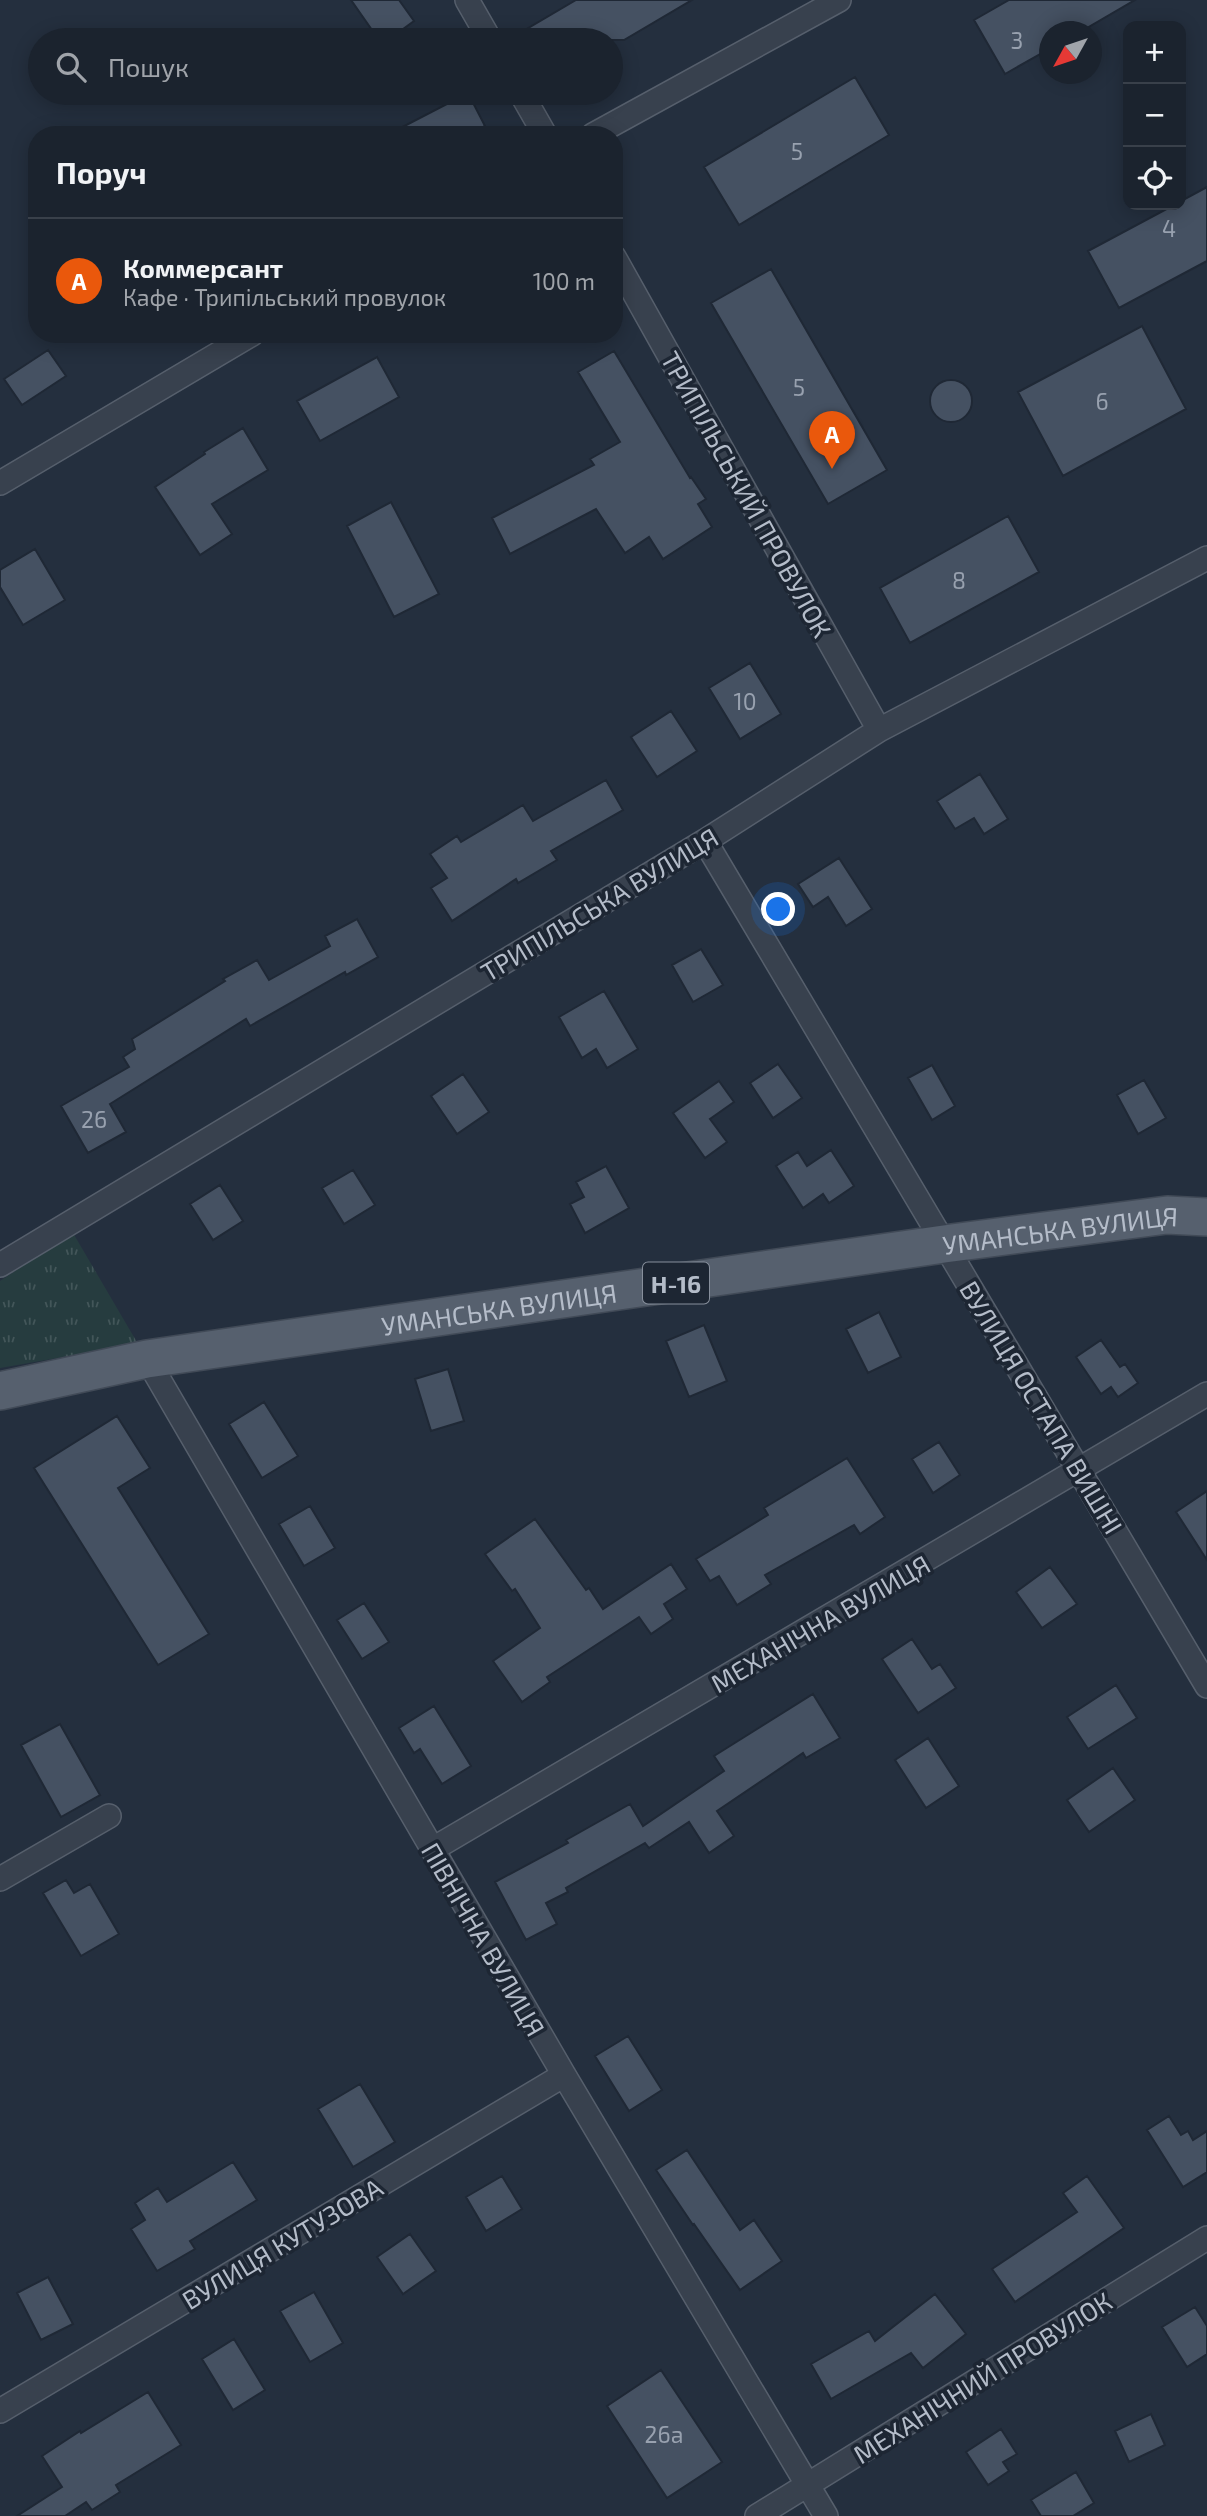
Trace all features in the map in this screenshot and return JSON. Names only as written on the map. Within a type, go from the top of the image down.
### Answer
[{"type":"main road","name":"УМАНСЬКА ВУЛИЦЯ","points":[[0,1391],[147,1359],[944,1244],[1167,1215],[1207,1217]]},
{"type":"street","points":[[467,0],[483,28]]},
{"type":"street","points":[[609,126],[839,0]]},
{"type":"street","points":[[528,105],[540,126]]},
{"type":"street","name":"ТРИПІЛЬСЬКИЙ ПРОВУЛОК","points":[[623,273],[879,730]]},
{"type":"street","points":[[0,483],[237,343]]},
{"type":"street","name":"ТРИПІЛЬСЬКА ВУЛИЦЯ","points":[[0,1265],[705,841],[879,730],[1207,558]]},
{"type":"street","name":"ВУЛИЦЯ ОСТАПА ВИШНІ","points":[[705,841],[1207,1686]]},
{"type":"street","name":"ПІВНІЧНА ВУЛИЦЯ","points":[[147,1359],[564,2075],[826,2516]]},
{"type":"street","name":"МЕХАНІЧНА ВУЛИЦЯ","points":[[433,1849],[1207,1394]]},
{"type":"street","points":[[0,1879],[109,1816]]},
{"type":"street","name":"ВУЛИЦЯ КУТУЗОВА","points":[[0,2411],[564,2075]]},
{"type":"street","name":"МЕХАНІЧНИЙ ПРОВУЛОК","points":[[757,2516],[1207,2238]]},
{"type":"green space","points":[[73,1233],[138,1344],[0,1368],[0,1281]]},
{"type":"building","points":[[351,0],[399,0],[414,21],[404,28],[371,28]]},
{"type":"building","points":[[576,0],[692,0],[624,40],[623,28],[528,28]]},
{"type":"building","points":[[1009,0],[1135,0],[1099,21],[1039,21],[1039,55],[1005,74],[974,20]]},
{"type":"building","points":[[855,77],[889,135],[739,225],[704,167]]},
{"type":"building","points":[[445,105],[474,105],[485,126],[404,126]]},
{"type":"building","points":[[1207,187],[1207,261],[1119,308],[1088,251],[1165,210],[1186,210],[1186,198]]},
{"type":"building","points":[[771,269],[887,470],[828,504],[711,303]]},
{"type":"building","points":[[1142,326],[1186,409],[1063,476],[1018,392]]},
{"type":"building","points":[[48,350],[66,376],[22,405],[4,379]]},
{"type":"building","points":[[614,351],[690,478],[706,499],[698,504],[712,527],[663,559],[649,537],[625,553],[596,509],[510,554],[492,518],[594,465],[590,459],[620,442],[578,372]]},
{"type":"building","points":[[377,357],[399,397],[320,441],[297,401]]},
{"type":"building","points":[[951,380],[966,386],[972,401],[966,416],[951,422],[936,416],[930,401],[936,386]]},
{"type":"building","points":[[243,428],[268,470],[212,504],[232,534],[200,555],[155,487]]},
{"type":"building","points":[[391,502],[439,594],[394,617],[347,526]]},
{"type":"building","points":[[1008,516],[1039,572],[910,643],[880,588]]},
{"type":"building","points":[[35,549],[65,600],[23,625],[0,587],[0,570]]},
{"type":"building","points":[[750,663],[781,714],[740,739],[709,688]]},
{"type":"building","points":[[671,711],[697,751],[657,777],[631,737]]},
{"type":"building","points":[[980,774],[1008,819],[984,834],[974,818],[955,829],[937,801]]},
{"type":"building","points":[[606,780],[623,810],[551,851],[557,860],[518,883],[516,879],[452,921],[431,888],[447,878],[430,854],[457,836],[461,842],[523,805],[533,821]]},
{"type":"building","points":[[839,858],[872,909],[846,926],[828,897],[813,907],[798,884]]},
{"type":"building","points":[[357,919],[378,957],[346,975],[345,972],[250,1026],[246,1019],[110,1104],[126,1132],[88,1153],[61,1106],[129,1067],[123,1057],[135,1049],[132,1039],[225,981],[223,979],[257,960],[269,980],[330,946],[325,936]]},
{"type":"building","points":[[701,949],[723,985],[693,1002],[672,965]]},
{"type":"building","points":[[604,991],[638,1049],[607,1068],[596,1049],[582,1058],[559,1017]]},
{"type":"building","points":[[778,1064],[802,1098],[773,1118],[750,1083]]},
{"type":"building","points":[[932,1065],[955,1106],[932,1120],[908,1078]]},
{"type":"building","points":[[463,1074],[489,1112],[457,1134],[431,1096]]},
{"type":"building","points":[[1144,1080],[1166,1118],[1138,1134],[1117,1095]]},
{"type":"building","points":[[719,1081],[734,1102],[710,1119],[727,1142],[705,1158],[673,1113]]},
{"type":"building","points":[[831,1150],[854,1186],[829,1203],[823,1194],[803,1208],[776,1166],[798,1152],[807,1166]]},
{"type":"building","points":[[606,1166],[629,1208],[585,1233],[570,1204],[584,1197],[576,1182]]},
{"type":"building","points":[[353,1170],[375,1205],[344,1224],[322,1188]]},
{"type":"building","points":[[220,1185],[243,1221],[213,1240],[190,1204]]},
{"type":"building","points":[[879,1312],[901,1357],[868,1373],[846,1329]]},
{"type":"building","points":[[704,1325],[727,1381],[689,1397],[666,1341]]},
{"type":"building","points":[[1101,1340],[1120,1367],[1125,1364],[1138,1383],[1118,1397],[1111,1387],[1101,1394],[1076,1357]]},
{"type":"building","points":[[448,1369],[464,1421],[431,1431],[415,1379]]},
{"type":"building","points":[[264,1402],[298,1456],[262,1478],[229,1424]]},
{"type":"building","points":[[117,1416],[150,1468],[118,1488],[209,1634],[158,1665],[34,1468]]},
{"type":"building","points":[[939,1442],[960,1475],[933,1493],[912,1459]]},
{"type":"building","points":[[847,1458],[885,1517],[860,1534],[854,1525],[765,1575],[771,1584],[737,1605],[719,1576],[710,1581],[696,1559],[768,1515],[764,1508]]},
{"type":"building","points":[[1207,1491],[1207,1560],[1176,1512]]},
{"type":"building","points":[[310,1506],[335,1548],[304,1566],[279,1524]]},
{"type":"building","points":[[535,1519],[586,1590],[589,1588],[603,1609],[671,1564],[687,1589],[664,1604],[673,1619],[651,1634],[639,1617],[547,1677],[550,1682],[522,1702],[493,1661],[540,1628],[515,1589],[512,1591],[485,1554]]},
{"type":"building","points":[[1050,1567],[1077,1604],[1042,1628],[1016,1592]]},
{"type":"building","points":[[364,1603],[389,1642],[362,1659],[337,1620]]},
{"type":"building","points":[[912,1639],[932,1669],[940,1664],[956,1688],[918,1713],[882,1659]]},
{"type":"building","points":[[1116,1685],[1137,1718],[1088,1749],[1067,1717]]},
{"type":"building","points":[[813,1694],[840,1738],[806,1758],[803,1753],[717,1811],[734,1836],[709,1853],[689,1822],[649,1848],[645,1843],[566,1888],[568,1892],[546,1903],[557,1924],[526,1940],[495,1882],[568,1843],[566,1840],[630,1804],[643,1826],[724,1771],[714,1756]]},
{"type":"building","points":[[434,1706],[471,1766],[442,1784],[420,1749],[414,1753],[399,1728]]},
{"type":"building","points":[[60,1724],[100,1795],[61,1817],[21,1745]]},
{"type":"building","points":[[928,1738],[959,1786],[926,1808],[895,1760]]},
{"type":"building","points":[[1113,1768],[1135,1800],[1089,1832],[1067,1800]]},
{"type":"building","points":[[66,1880],[74,1893],[90,1884],[119,1934],[81,1956],[43,1893]]},
{"type":"building","points":[[628,2036],[662,2090],[629,2111],[595,2056]]},
{"type":"building","points":[[360,2084],[395,2142],[353,2167],[318,2109]]},
{"type":"building","points":[[1169,2116],[1181,2135],[1188,2131],[1193,2140],[1207,2131],[1207,2172],[1183,2187],[1147,2130]]},
{"type":"building","points":[[687,2150],[740,2230],[754,2220],[782,2261],[740,2290],[656,2170]]},
{"type":"building","points":[[233,2162],[257,2200],[190,2241],[195,2249],[157,2271],[131,2229],[145,2220],[135,2203],[158,2188],[167,2202]]},
{"type":"building","points":[[502,2176],[522,2209],[486,2231],[466,2197]]},
{"type":"building","points":[[1087,2176],[1124,2228],[1015,2302],[992,2269],[1077,2212],[1063,2193]]},
{"type":"building","points":[[410,2234],[436,2271],[403,2294],[377,2257]]},
{"type":"building","points":[[48,2277],[73,2324],[41,2340],[17,2293]]},
{"type":"building","points":[[314,2292],[343,2343],[310,2362],[280,2311]]},
{"type":"building","points":[[935,2294],[966,2334],[923,2368],[911,2353],[831,2399],[811,2364],[869,2331],[875,2341]]},
{"type":"building","points":[[1195,2307],[1207,2326],[1207,2354],[1187,2367],[1162,2327]]},
{"type":"building","points":[[234,2339],[265,2390],[233,2410],[202,2359]]},
{"type":"building","points":[[661,2370],[722,2462],[667,2498],[607,2406]]},
{"type":"building","points":[[148,2392],[181,2445],[116,2485],[120,2492],[92,2510],[86,2502],[65,2516],[17,2516],[62,2487],[42,2456]]},
{"type":"building","points":[[1151,2414],[1165,2445],[1129,2462],[1115,2431]]},
{"type":"building","points":[[1001,2429],[1017,2454],[1003,2462],[1009,2471],[988,2485],[966,2452]]},
{"type":"building","points":[[1076,2472],[1094,2503],[1073,2516],[1041,2516],[1031,2500]]},
{"type":"place","name":"Коммерсант","points":[[832,469]]}]
